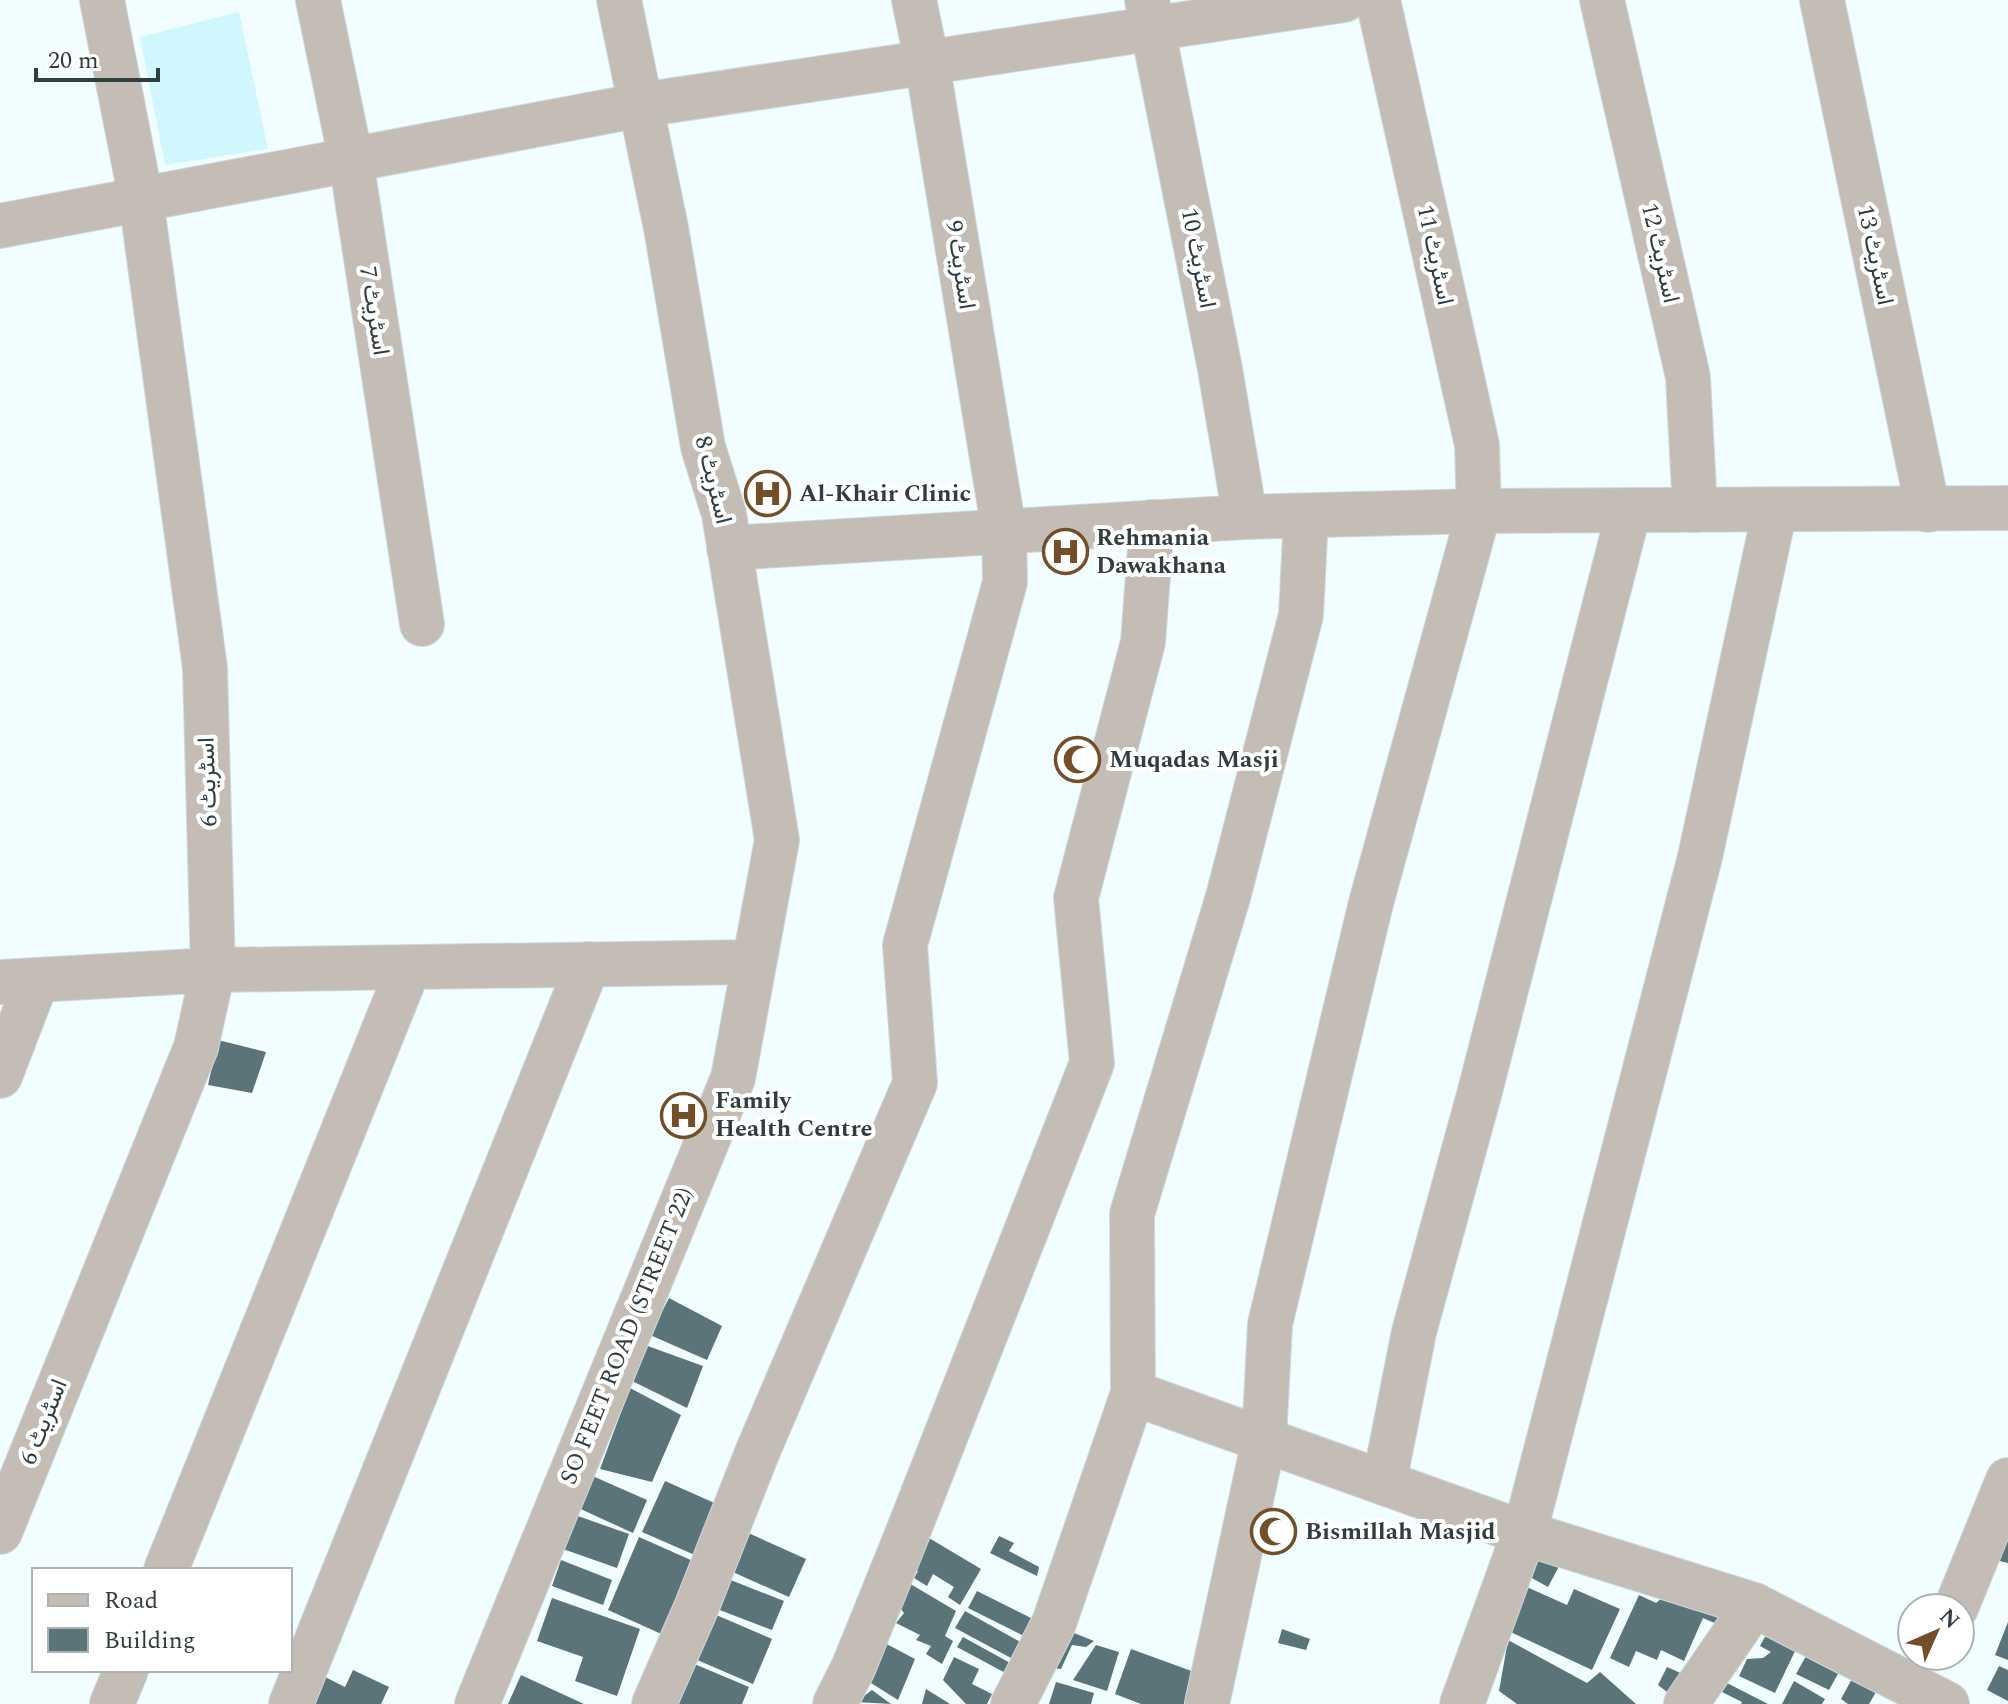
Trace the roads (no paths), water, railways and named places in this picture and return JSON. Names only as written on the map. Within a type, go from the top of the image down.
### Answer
[{"type":"street","name":"اسٹریٹ 6","points":[[0,1532],[196,1047],[213,970],[205,668],[141,199],[102,0]]},
{"type":"street","name":"اسٹریٹ 7","points":[[318,0],[351,160],[422,624]]},
{"type":"street","name":"اسٹریٹ 8","points":[[619,0],[666,228],[703,447],[724,514],[777,840],[754,962]]},
{"type":"street","name":"اسٹریٹ 9","points":[[654,1704],[915,1083],[905,945],[1005,582],[1004,531],[927,62],[914,0]]},
{"type":"street","points":[[0,226],[641,105],[927,62],[1150,14],[1344,0]]},
{"type":"street","name":"اسٹریٹ 11","points":[[1207,1704],[1264,1440],[1270,1324],[1371,903],[1479,511],[1477,445],[1378,0]]},
{"type":"street","name":"اسٹریٹ 12","points":[[1602,0],[1688,377],[1695,510]]},
{"type":"street","name":"اسٹریٹ 13","points":[[1822,0],[1928,510]]},
{"type":"street","name":"اسٹریٹ 10","points":[[1150,14],[1220,369],[1245,517]]},
{"type":"street","points":[[729,548],[1245,517],[1479,511],[2008,508]]},
{"type":"street","points":[[1384,1483],[1414,1332],[1480,1091],[1629,510]]},
{"type":"street","points":[[1462,1704],[1524,1533],[1700,857],[1775,510]]},
{"type":"street","points":[[1012,1704],[1054,1623],[1133,1393],[1132,1214],[1228,897],[1301,615],[1306,516]]},
{"type":"street","points":[[835,1704],[854,1666],[912,1522],[1092,1063],[1076,898],[1143,642],[1152,522]]},
{"type":"street","points":[[0,1076],[18,981],[213,970],[754,962]]},
{"type":"street","name":"SO FEET ROAD (STREET 22)","points":[[477,1704],[733,1078],[754,962]]},
{"type":"street","points":[[291,1704],[588,964]]},
{"type":"street","points":[[167,1568],[409,967]]},
{"type":"street","points":[[1133,1393],[1524,1533],[1754,1605],[1935,1684]]},
{"type":"street","points":[[1962,1592],[2008,1480]]},
{"type":"street","points":[[1686,1704],[1754,1605]]},
{"type":"street","points":[[112,1704],[125,1672]]},
{"type":"place","name":"Al-Khair Clinic","points":[[768,494]]},
{"type":"place","name":"Rehmania Dawakhana","points":[[1065,552]]},
{"type":"place","name":"Muqadas Masji","points":[[1078,760]]},
{"type":"place","name":"Family Health Centre","points":[[684,1115]]},
{"type":"place","name":"Bismillah Masjid","points":[[1274,1532]]}]
